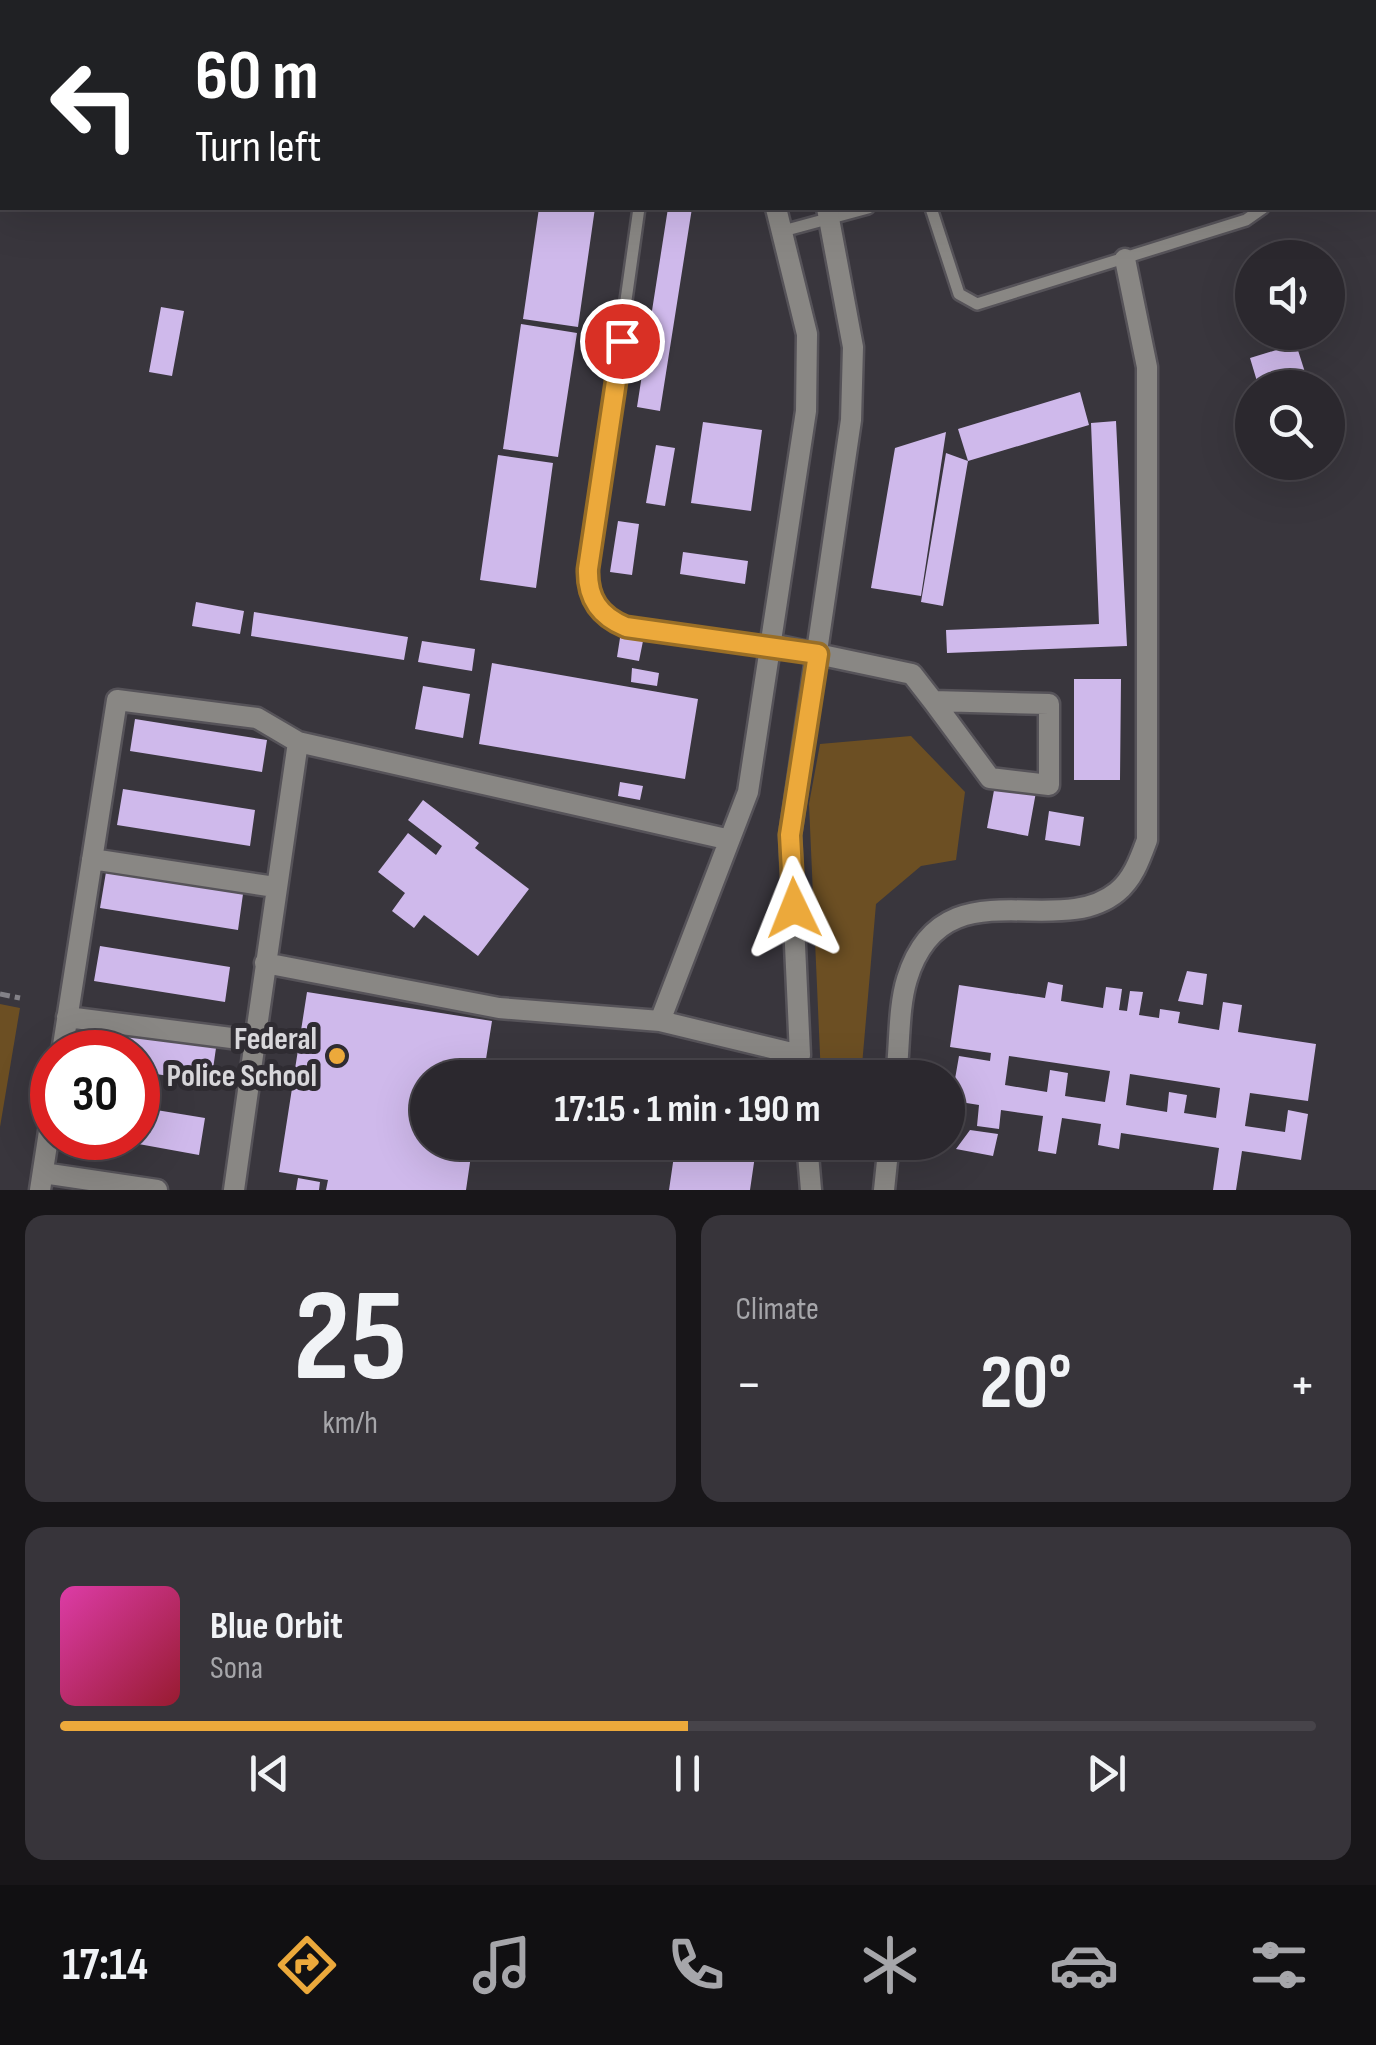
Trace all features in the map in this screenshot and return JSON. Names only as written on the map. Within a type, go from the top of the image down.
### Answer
[{"type":"street","points":[[660,1021],[726,839],[748,792],[806,411],[807,334],[777,210]]},
{"type":"street","points":[[800,1060],[790,835],[851,420],[853,347],[828,213]]},
{"type":"street","points":[[898,1060],[907,979],[936,932],[968,912],[1090,907],[1117,892],[1136,869],[1147,840],[1147,367],[1125,259]]},
{"type":"street","points":[[770,644],[912,674],[990,778],[1049,785],[1048,704],[933,701]]},
{"type":"street","points":[[66,1030],[117,700],[258,718],[298,742],[726,839]]},
{"type":"street","points":[[234,1190],[298,742]]},
{"type":"street","points":[[92,859],[275,887]]},
{"type":"street","points":[[266,963],[499,1008],[660,1021],[800,1055]]},
{"type":"street","points":[[68,1017],[255,1041]]},
{"type":"street","points":[[810,1160],[812,1190]]},
{"type":"street","points":[[884,1190],[887,1160]]},
{"type":"street","points":[[42,1182],[157,1190]]},
{"type":"lane","points":[[639,210],[588,569],[592,599],[612,622],[626,627],[770,644]]},
{"type":"lane","points":[[931,210],[959,294],[976,304],[1246,220],[1260,210]]},
{"type":"lane","points":[[783,232],[828,213]]},
{"type":"path","points":[[0,994],[20,998]]},
{"type":"shaded area","points":[[911,736],[965,792],[956,860],[921,866],[876,904],[862,1060],[820,1060],[809,804],[820,744]]},
{"type":"shaded area","points":[[0,1004],[20,1008],[0,1127]]},
{"type":"building","points":[[539,210],[595,210],[578,327],[523,319]]},
{"type":"building","points":[[668,210],[692,210],[660,411],[637,407]]},
{"type":"building","points":[[161,307],[184,311],[172,376],[149,372]]},
{"type":"building","points":[[521,324],[577,333],[558,457],[503,449]]},
{"type":"building","points":[[1276,350],[1298,350],[1304,370],[1254,370],[1250,358]]},
{"type":"building","points":[[1080,392],[1089,425],[968,461],[958,429]]},
{"type":"building","points":[[1116,421],[1127,646],[947,653],[946,630],[1099,624],[1091,423]]},
{"type":"building","points":[[703,422],[762,430],[751,511],[691,503]]},
{"type":"building","points":[[946,432],[921,596],[871,588],[895,448]]},
{"type":"building","points":[[656,445],[675,448],[665,506],[646,503]]},
{"type":"building","points":[[946,453],[968,461],[943,606],[921,602]]},
{"type":"building","points":[[498,455],[553,463],[536,588],[480,580]]},
{"type":"building","points":[[618,521],[639,524],[632,575],[610,572]]},
{"type":"building","points":[[683,552],[748,561],[745,584],[680,574]]},
{"type":"building","points":[[196,602],[244,611],[240,634],[192,626]]},
{"type":"building","points":[[254,612],[408,637],[404,660],[251,636]]},
{"type":"building","points":[[620,638],[643,641],[639,661],[617,657]]},
{"type":"building","points":[[422,641],[475,649],[472,671],[418,662]]},
{"type":"building","points":[[492,663],[698,699],[685,779],[479,744]]},
{"type":"building","points":[[632,668],[659,673],[657,686],[631,682]]},
{"type":"building","points":[[1074,679],[1121,679],[1120,780],[1074,780]]},
{"type":"building","points":[[423,686],[470,694],[463,738],[415,729]]},
{"type":"building","points":[[135,719],[267,740],[262,772],[130,751]]},
{"type":"building","points":[[620,782],[643,786],[640,800],[618,796]]},
{"type":"building","points":[[995,785],[1036,792],[1028,836],[987,828]]},
{"type":"building","points":[[123,789],[255,810],[250,846],[117,825]]},
{"type":"building","points":[[423,800],[479,843],[475,848],[529,889],[478,956],[424,915],[414,928],[392,911],[405,893],[378,872],[408,833],[436,855],[442,846],[408,820]]},
{"type":"building","points":[[1049,811],[1084,817],[1080,846],[1045,840]]},
{"type":"building","points":[[106,872],[243,894],[238,930],[100,908]]},
{"type":"building","points":[[100,946],[230,967],[225,1002],[94,981]]},
{"type":"building","points":[[1187,971],[1207,974],[1203,1005],[1178,1001]]},
{"type":"building","points":[[1048,982],[1063,985],[1061,1001],[1103,1008],[1106,987],[1122,989],[1119,1010],[1127,1011],[1130,991],[1143,992],[1139,1015],[1159,1018],[1160,1009],[1180,1012],[1178,1023],[1219,1030],[1223,1002],[1242,1005],[1238,1032],[1316,1044],[1308,1101],[1250,1093],[1245,1126],[1285,1132],[1288,1110],[1308,1114],[1301,1160],[1242,1151],[1236,1190],[1213,1190],[1219,1148],[1121,1133],[1119,1149],[1098,1145],[1101,1124],[1062,1118],[1056,1154],[1038,1151],[1043,1116],[1001,1110],[999,1129],[977,1126],[979,1105],[965,1103],[965,1060],[958,1060],[959,1056],[990,1061],[991,1053],[950,1047],[959,985],[1045,998]],"holes":[[[1009,1056],[1110,1071],[1105,1102],[1065,1096],[1068,1073],[1050,1070],[1047,1092],[1005,1085]],[[1130,1074],[1220,1088],[1216,1118],[1184,1113],[1187,1095],[1169,1092],[1167,1112],[1126,1105]]]},
{"type":"building","points":[[307,992],[492,1021],[486,1060],[410,1060],[410,1160],[470,1160],[466,1190],[326,1190],[328,1180],[279,1172]]},
{"type":"building","points":[[160,1039],[216,1048],[211,1083],[160,1075]]},
{"type":"building","points":[[160,1111],[205,1118],[199,1155],[160,1148]]},
{"type":"building","points":[[970,1130],[998,1134],[993,1156],[965,1151],[965,1137]]},
{"type":"building","points":[[673,1160],[754,1160],[750,1190],[669,1190]]},
{"type":"building","points":[[298,1178],[320,1182],[319,1190],[296,1190]]},
{"type":"place","name":"Federal Police School","points":[[337,1056]]},
{"type":"route","points":[[622,341],[588,569],[592,599],[612,622],[626,627],[770,644],[818,654],[790,835],[794,908]]}]
